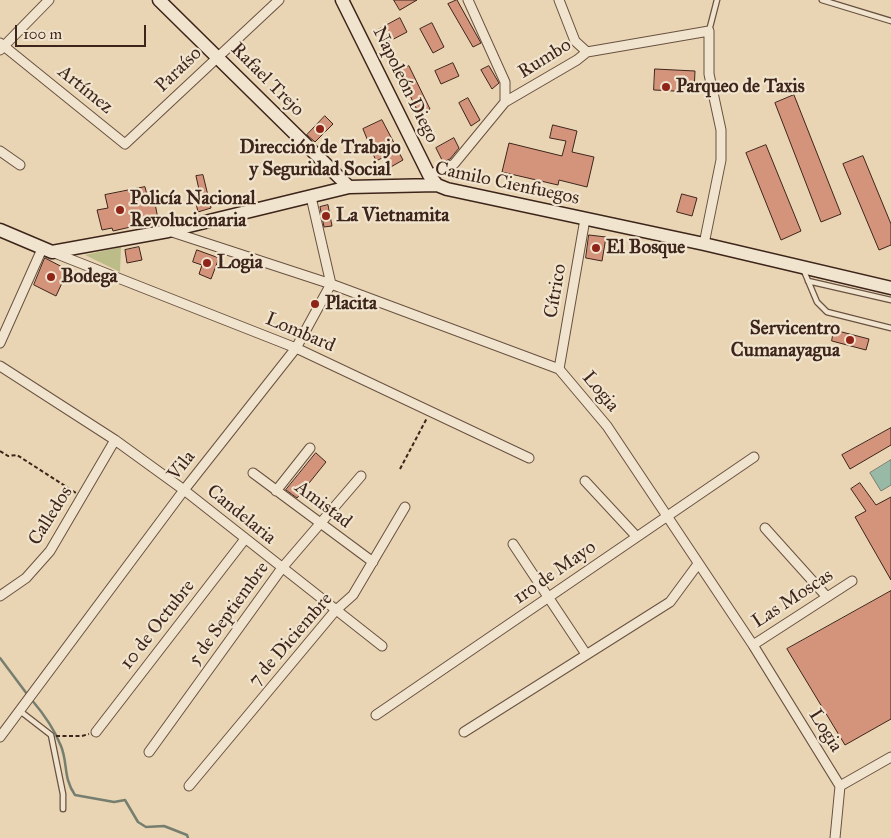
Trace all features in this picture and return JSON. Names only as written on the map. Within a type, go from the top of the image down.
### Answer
[{"type":"main road","name":"Rafael Trejo","points":[[159,0],[349,188]]},
{"type":"main road","name":"Napoleón Diego","points":[[342,0],[433,180]]},
{"type":"main road","name":"Camilo Cienfuegos","points":[[47,250],[168,230],[349,188],[433,180],[585,219],[890,286]]},
{"type":"main road","points":[[0,230],[47,250]]},
{"type":"street","points":[[1,46],[49,0]]},
{"type":"street","name":"Paraíso","points":[[125,144],[216,56],[279,0]]},
{"type":"street","points":[[468,0],[505,82],[505,102]]},
{"type":"street","points":[[559,0],[575,41],[587,52]]},
{"type":"street","points":[[704,244],[721,160],[721,130],[709,74],[709,31]]},
{"type":"street","name":"Rumbo","points":[[433,180],[454,164],[505,102],[577,60],[587,52],[709,31]]},
{"type":"street","name":"Artímez","points":[[1,46],[125,144]]},
{"type":"street","points":[[0,151],[20,165]]},
{"type":"street","points":[[311,197],[331,284]]},
{"type":"street","name":"Cítrico","points":[[559,370],[585,219]]},
{"type":"street","name":"Logia","points":[[168,230],[331,284],[559,370],[607,426],[753,645],[840,786]]},
{"type":"street","points":[[0,343],[47,250]]},
{"type":"street","name":"Lombard","points":[[47,250],[296,348],[529,458]]},
{"type":"street","name":"Vila","points":[[0,737],[184,490],[296,348],[331,284]]},
{"type":"street","name":"Candelaria","points":[[0,366],[115,440],[184,490],[335,611],[382,646]]},
{"type":"street","name":"Calledos","points":[[0,596],[26,578],[50,551],[115,440]]},
{"type":"street","points":[[276,491],[310,448]]},
{"type":"street","name":"1ro de Mayo","points":[[376,715],[754,457]]},
{"type":"street","name":"Amistad","points":[[253,473],[373,562]]},
{"type":"street","name":"5 de Septiembre","points":[[149,752],[282,568],[361,476]]},
{"type":"street","points":[[585,481],[636,536]]},
{"type":"street","name":"7 de Diciembre","points":[[189,786],[335,611],[353,595],[405,507]]},
{"type":"street","points":[[765,528],[827,597]]},
{"type":"street","name":"10 de Octubre","points":[[96,732],[246,539]]},
{"type":"street","points":[[513,544],[586,654]]},
{"type":"street","points":[[464,732],[670,602],[698,564]]},
{"type":"street","name":"Las Moscas","points":[[753,645],[852,581]]},
{"type":"street","points":[[835,838],[840,786],[891,757]]},
{"type":"lane","points":[[709,31],[717,0]]},
{"type":"lane","points":[[822,0],[891,21]]},
{"type":"lane","points":[[803,267],[817,302],[827,312],[891,328]]},
{"type":"lane","points":[[808,281],[891,300]]},
{"type":"lane","points":[[20,711],[51,735],[63,809]]},
{"type":"path","points":[[400,470],[430,411]]},
{"type":"path","points":[[0,451],[8,456],[17,455],[82,497]]},
{"type":"path","points":[[60,736],[82,736],[96,732]]},
{"type":"green space","points":[[121,247],[120,272],[85,255]]},
{"type":"shaded area","points":[[891,460],[891,485],[881,491],[870,473]]},
{"type":"building","points":[[394,0],[417,0],[400,10]]},
{"type":"building","points":[[457,0],[481,43],[473,47],[448,4]]},
{"type":"building","points":[[400,18],[407,32],[384,44],[376,31]]},
{"type":"building","points":[[432,23],[444,47],[433,53],[420,29]]},
{"type":"building","points":[[453,63],[459,76],[441,84],[435,71]]},
{"type":"building","points":[[409,66],[430,109],[419,114],[398,71]]},
{"type":"building","points":[[489,66],[499,83],[492,89],[481,70]]},
{"type":"building","points":[[655,69],[695,71],[694,92],[654,90]]},
{"type":"building","points":[[794,95],[841,214],[821,222],[775,103]]},
{"type":"building","points":[[468,98],[480,120],[471,126],[459,103]]},
{"type":"building","name":"Dirección de Trabajo y Seguridad Social","points":[[325,116],[333,124],[315,142],[307,135]]},
{"type":"building","points":[[382,120],[403,160],[389,168],[384,157],[376,161],[363,129]]},
{"type":"building","points":[[553,125],[577,131],[572,152],[594,157],[587,187],[559,180],[558,185],[502,172],[509,143],[562,156],[566,141],[550,138]]},
{"type":"building","points":[[454,138],[459,148],[450,159],[443,162],[436,148]]},
{"type":"building","points":[[766,145],[801,231],[781,240],[746,153]]},
{"type":"building","points":[[863,156],[891,224],[891,245],[879,250],[843,164]]},
{"type":"building","points":[[203,175],[211,208],[198,212],[194,195],[200,194],[196,176]]},
{"type":"building","points":[[145,187],[148,199],[154,198],[158,219],[135,222],[135,226],[113,231],[112,228],[102,230],[97,210],[108,208],[105,195]]},
{"type":"building","points":[[682,194],[697,198],[692,216],[677,212]]},
{"type":"building","name":"La Vietnamita","points":[[328,205],[332,226],[324,227],[320,207]]},
{"type":"building","name":"El Bosque","points":[[589,235],[606,237],[602,261],[586,258]]},
{"type":"building","points":[[139,247],[142,260],[127,263],[125,250]]},
{"type":"building","name":"Logia","points":[[197,250],[219,258],[211,279],[199,274],[202,265],[193,262]]},
{"type":"building","name":"Bodega","points":[[45,258],[68,270],[56,296],[34,285]]},
{"type":"building","name":"Servicentro Cumanayagua","points":[[834,330],[869,339],[866,350],[832,341]]},
{"type":"building","points":[[891,428],[891,445],[850,469],[842,455]]},
{"type":"building","points":[[316,453],[326,462],[297,498],[286,490]]},
{"type":"building","points":[[860,483],[876,505],[891,497],[891,580],[855,517],[866,511],[851,489]]},
{"type":"building","points":[[891,591],[891,719],[845,745],[787,649]]},
{"type":"waterway","points":[[0,658],[27,694]]},
{"type":"waterway","points":[[31,699],[48,721],[58,739],[63,752],[67,777],[75,795],[114,802],[125,800],[138,822],[146,827],[164,826],[187,835],[188,838]]},
{"type":"place","name":"Parqueo de Taxis","points":[[666,87]]},
{"type":"place","name":"Dirección de Trabajo y Seguridad Social","points":[[320,129]]},
{"type":"place","name":"Policía Nacional Revolucionaria","points":[[120,210]]},
{"type":"place","name":"La Vietnamita","points":[[326,216]]},
{"type":"place","name":"El Bosque","points":[[596,248]]},
{"type":"place","name":"Logia","points":[[207,263]]},
{"type":"place","name":"Bodega","points":[[51,277]]},
{"type":"place","name":"Placita","points":[[315,304]]},
{"type":"place","name":"Servicentro Cumanayagua","points":[[850,340]]}]
